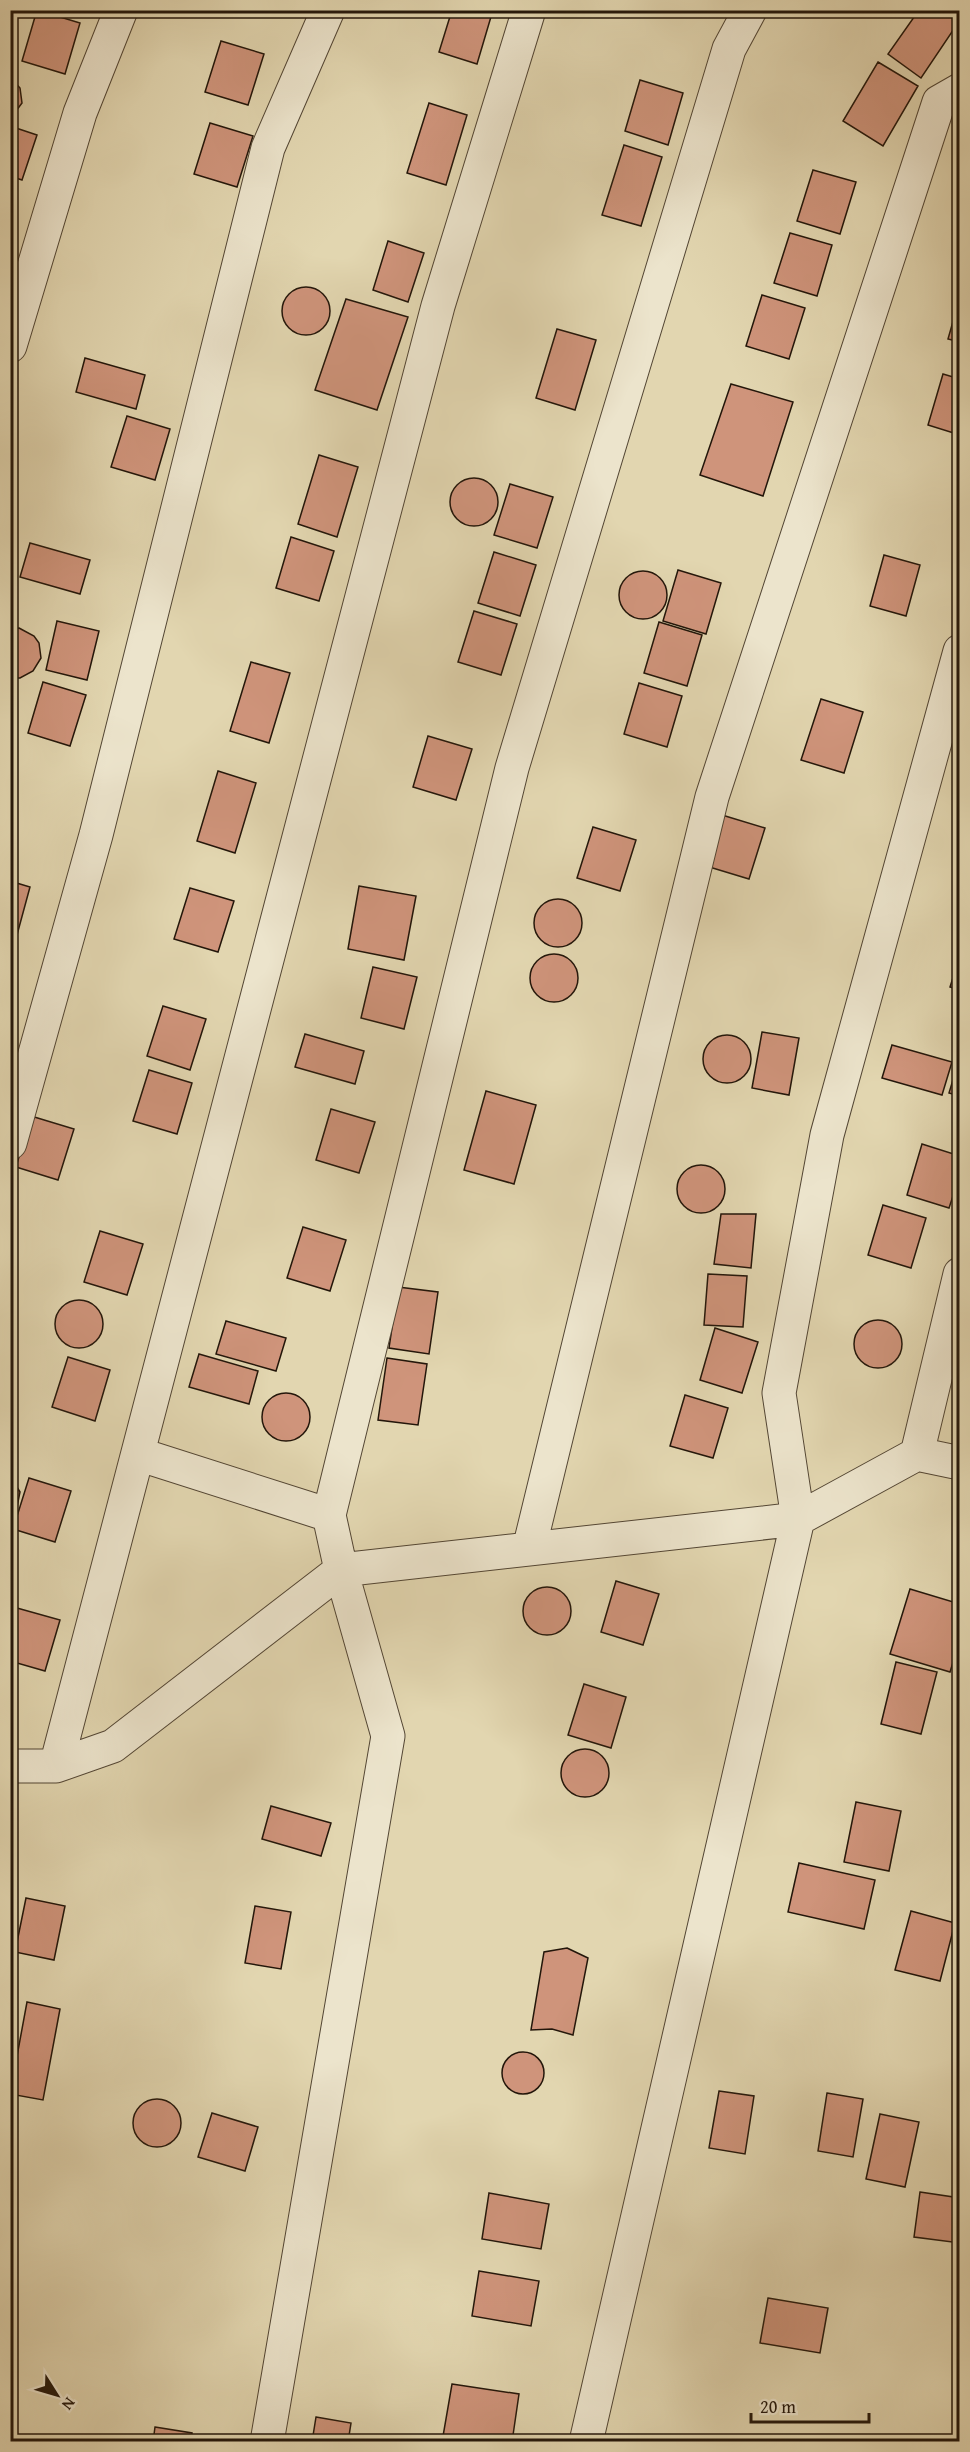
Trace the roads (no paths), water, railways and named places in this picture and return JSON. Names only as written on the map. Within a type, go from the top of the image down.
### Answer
[{"type":"street","points":[[10,346],[80,113],[121,10]]},
{"type":"street","points":[[10,1143],[96,836],[268,148],[328,10]]},
{"type":"street","points":[[56,1766],[438,306],[530,10]]},
{"type":"street","points":[[267,2442],[388,1736],[341,1570],[329,1515],[512,768],[729,49],[750,10]]},
{"type":"street","points":[[529,1549],[712,797],[939,102],[960,90]]},
{"type":"street","points":[[586,2442],[798,1519],[779,1393],[827,1136],[960,651]]},
{"type":"street","points":[[917,1454],[960,1274]]},
{"type":"street","points":[[138,1454],[329,1515]]},
{"type":"street","points":[[10,1766],[56,1766],[113,1746],[341,1570],[798,1519],[917,1454],[960,1463]]}]
